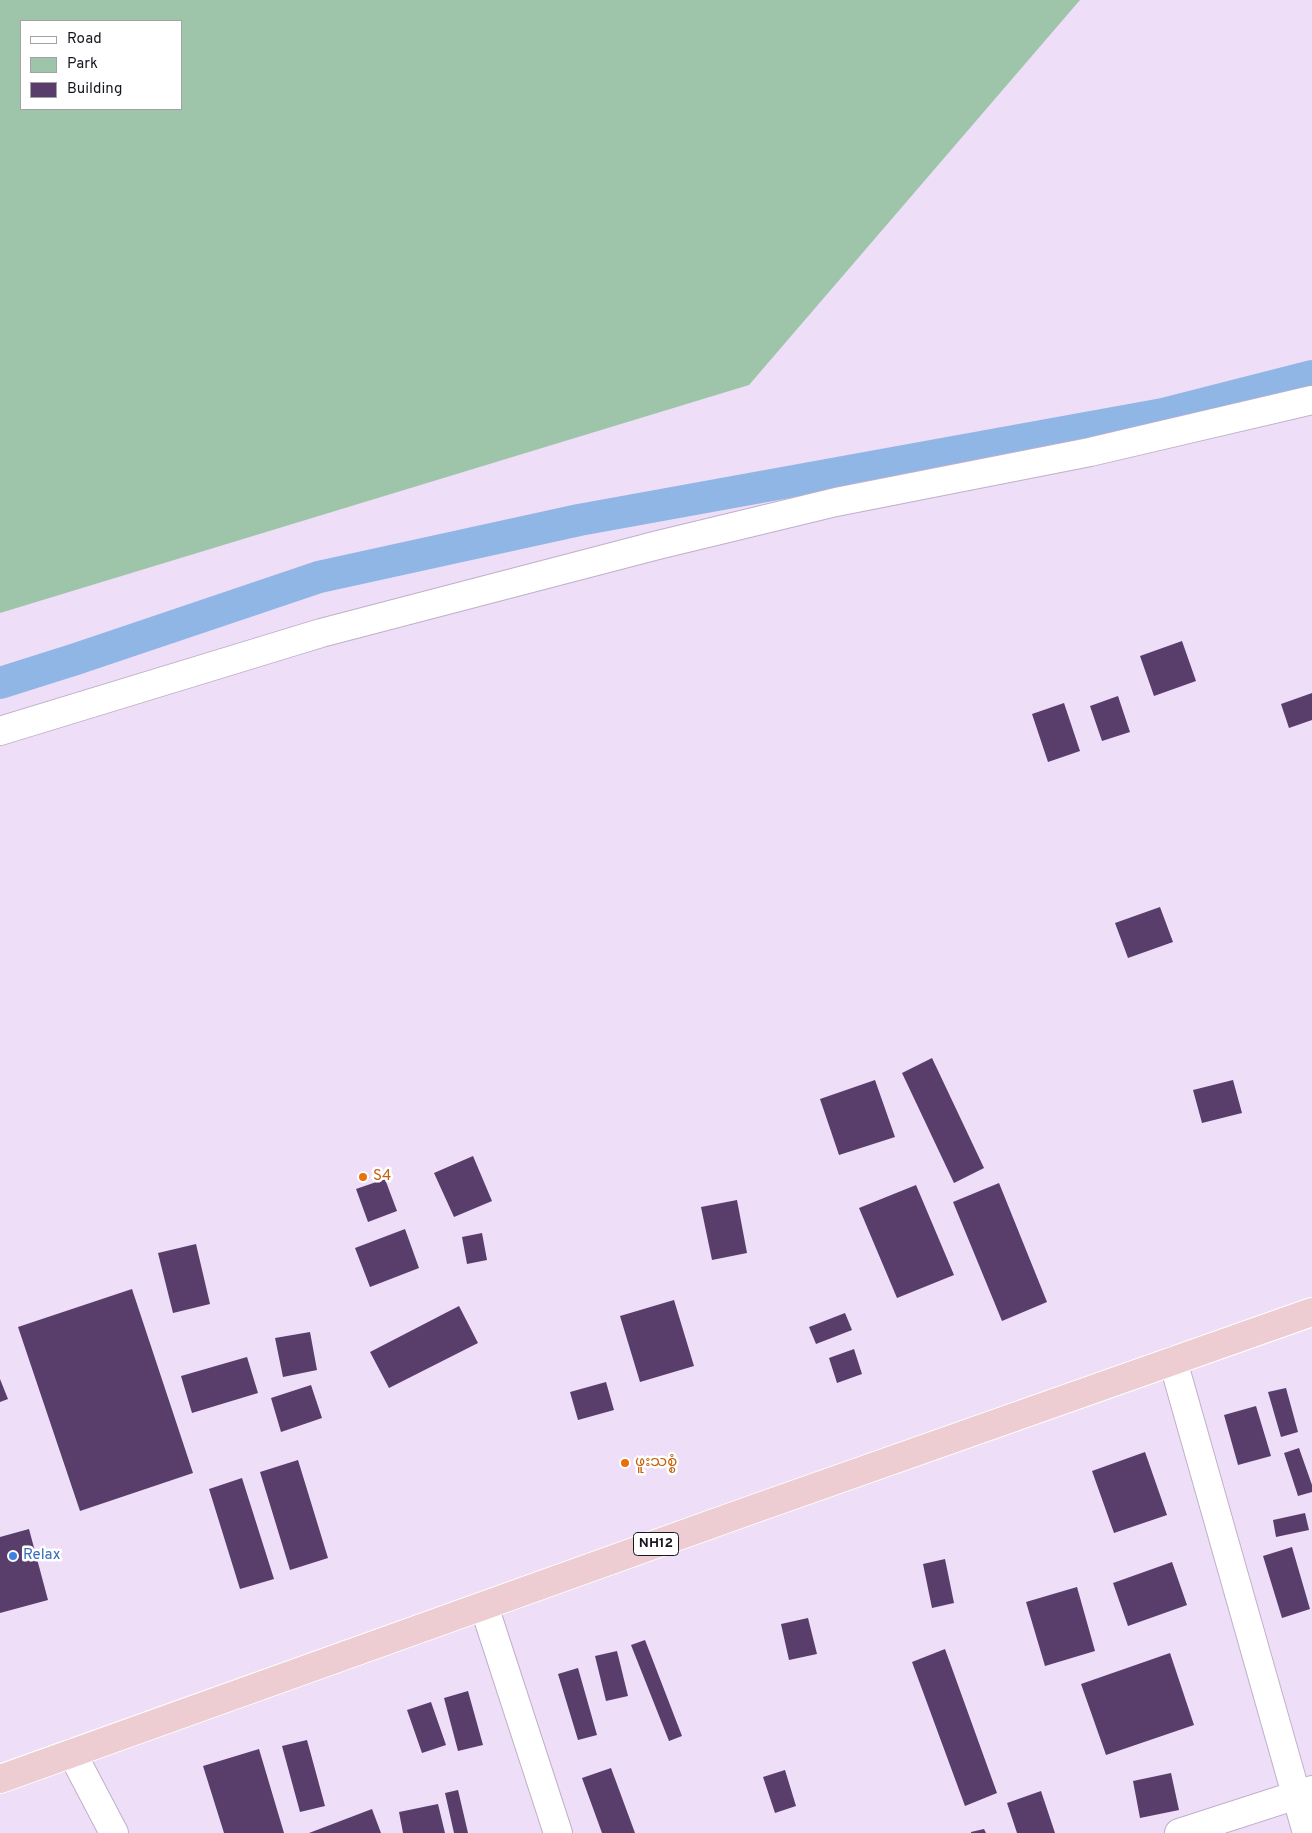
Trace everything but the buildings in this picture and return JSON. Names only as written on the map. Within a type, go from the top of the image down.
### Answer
[{"type":"highway","name":"NH12","points":[[0,1778],[1312,1312]]},
{"type":"street","points":[[0,730],[321,633],[658,545],[836,502],[1090,452],[1312,400]]},
{"type":"street","points":[[1173,1361],[1305,1793],[1307,1833]]},
{"type":"street","points":[[484,1606],[558,1833]]},
{"type":"street","points":[[72,1754],[114,1833]]},
{"type":"street","points":[[1179,1833],[1305,1793]]},
{"type":"green space","points":[[0,0],[1080,0],[749,385],[0,613]]},
{"type":"waterway","points":[[0,683],[319,577],[579,520],[1163,414],[1312,376]]},
{"type":"place","name":"S4","points":[[363,1177]]},
{"type":"place","name":"ဖူးသစ္စံ","points":[[625,1463]]},
{"type":"place","name":"Relax","points":[[13,1556]]}]
